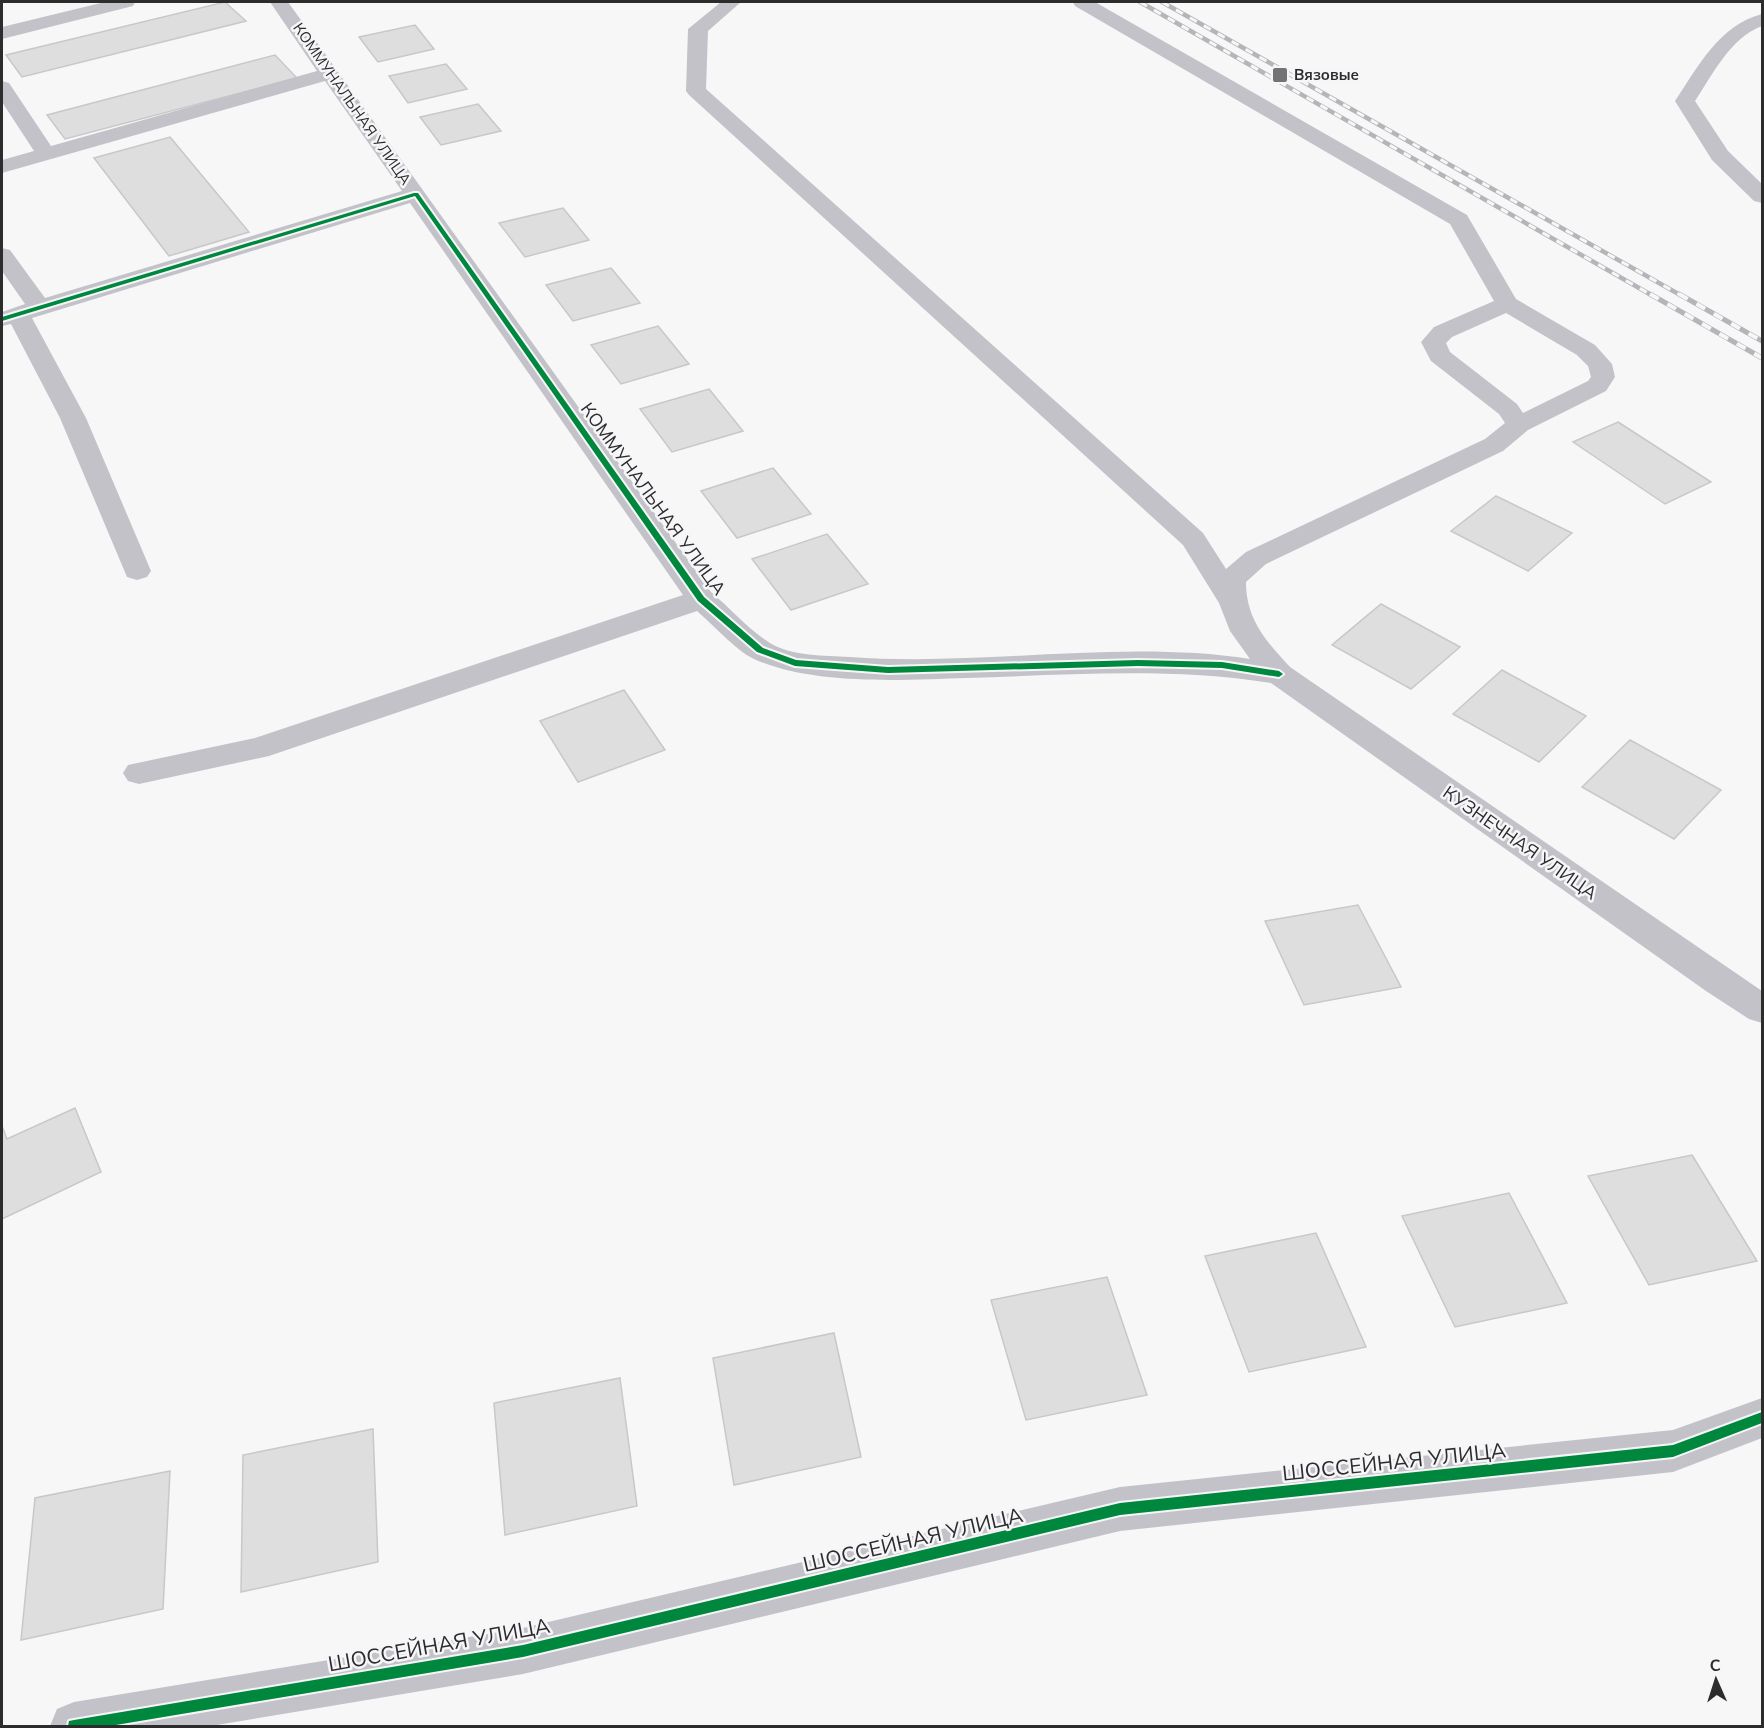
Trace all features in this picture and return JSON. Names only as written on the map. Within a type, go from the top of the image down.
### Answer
[{"type":"street","points":[[2,33],[126,2]]},
{"type":"street","name":"КОММУНАЛЬНАЯ УЛИЦА","points":[[279,2],[701,599],[760,650],[795,663],[888,670],[1138,663],[1222,665],[1279,675]]},
{"type":"street","points":[[732,2],[699,29],[696,91],[1193,540],[1230,598],[1243,632],[1279,675]]},
{"type":"street","points":[[1082,2],[1459,220],[1507,304],[1586,350],[1600,364],[1603,377],[1597,386],[1519,425],[1494,445],[1256,558],[1232,579],[1230,598]]},
{"type":"street","points":[[1762,20],[1749,23],[1722,49],[1685,101],[1720,156],[1762,196]]},
{"type":"street","points":[[2,167],[331,73]]},
{"type":"street","points":[[2,87],[46,154]]},
{"type":"street","points":[[20,314],[416,194]]},
{"type":"street","points":[[2,255],[20,314],[73,418],[137,571]]},
{"type":"street","points":[[1507,304],[1443,332],[1433,342],[1440,356],[1508,410],[1519,425]]},
{"type":"street","points":[[139,773],[258,748],[701,599]]},
{"type":"street","name":"КУЗНЕЧНАЯ УЛИЦА","points":[[1279,675],[1718,981],[1762,1009]]},
{"type":"street","name":"ШОССЕЙНАЯ УЛИЦА","points":[[74,1726],[523,1651],[1120,1509],[1673,1450],[1762,1418]]},
{"type":"building","points":[[225,2],[246,21],[22,77],[6,55]]},
{"type":"building","points":[[415,25],[434,49],[378,62],[359,37]]},
{"type":"building","points":[[275,55],[297,78],[65,139],[47,115]]},
{"type":"building","points":[[446,64],[467,89],[408,103],[389,76]]},
{"type":"building","points":[[478,104],[501,131],[441,145],[420,117]]},
{"type":"building","points":[[170,137],[249,232],[169,256],[94,158]]},
{"type":"building","points":[[563,208],[589,240],[525,257],[499,223]]},
{"type":"building","points":[[611,268],[640,303],[573,321],[546,285]]},
{"type":"building","points":[[658,326],[689,364],[621,384],[591,345]]},
{"type":"building","points":[[709,389],[743,431],[672,452],[640,409]]},
{"type":"building","points":[[1618,422],[1711,482],[1665,504],[1573,442]]},
{"type":"building","points":[[773,468],[811,514],[737,538],[701,491]]},
{"type":"building","points":[[1496,496],[1572,533],[1528,571],[1451,531]]},
{"type":"building","points":[[827,534],[868,584],[791,610],[752,559]]},
{"type":"building","points":[[1381,604],[1460,647],[1411,689],[1332,645]]},
{"type":"building","points":[[1502,670],[1586,716],[1539,762],[1453,714]]},
{"type":"building","points":[[624,690],[665,750],[578,782],[540,721]]},
{"type":"building","points":[[1630,740],[1721,790],[1674,839],[1582,787]]},
{"type":"building","points":[[1358,905],[1401,987],[1304,1005],[1265,921]]},
{"type":"building","points":[[75,1108],[101,1172],[2,1219],[2,1126],[7,1139]]},
{"type":"building","points":[[1692,1155],[1757,1261],[1649,1285],[1588,1176]]},
{"type":"building","points":[[1509,1193],[1567,1303],[1455,1327],[1402,1216]]},
{"type":"building","points":[[1316,1233],[1366,1347],[1249,1372],[1205,1256]]},
{"type":"building","points":[[1107,1277],[1147,1395],[1026,1420],[991,1300]]},
{"type":"building","points":[[834,1333],[861,1457],[734,1485],[713,1358]]},
{"type":"building","points":[[620,1378],[637,1506],[505,1535],[494,1403]]},
{"type":"building","points":[[373,1429],[378,1562],[241,1592],[243,1455]]},
{"type":"building","points":[[170,1471],[163,1609],[21,1640],[35,1498]]},
{"type":"railway","points":[[1140,2],[1653,296]]},
{"type":"railway","points":[[1162,2],[1682,296]]},
{"type":"railway","points":[[1650,294],[1762,358]]},
{"type":"railway","points":[[1679,294],[1762,341]]},
{"type":"cycle path","points":[[2,319],[416,194],[701,599],[760,650],[795,663],[888,670],[1138,663],[1222,665],[1279,674]]},
{"type":"cycle path","points":[[74,1726],[523,1651],[1120,1509],[1673,1451],[1762,1418]]},
{"type":"place","name":"Вязовые","points":[[1280,75]]}]
